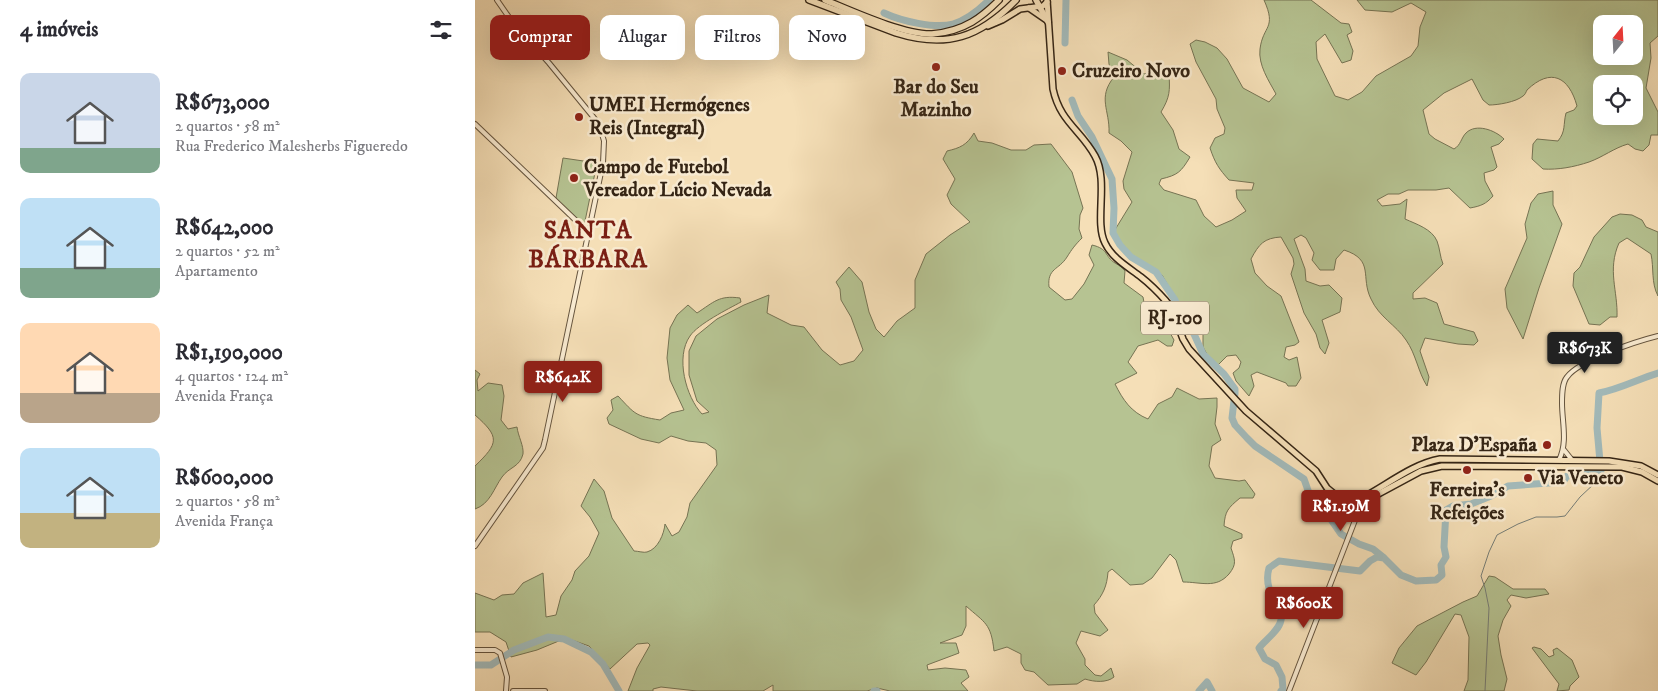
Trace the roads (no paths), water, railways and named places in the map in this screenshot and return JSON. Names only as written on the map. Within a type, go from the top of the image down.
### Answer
[{"type":"highway","points":[[809,0],[897,34],[921,40],[964,36],[983,28],[1001,16],[1016,0]]},
{"type":"highway","points":[[825,0],[901,28],[933,34],[958,28],[972,22],[999,0]]},
{"type":"highway","points":[[1037,3],[1048,22]]},
{"type":"main road","points":[[983,28],[1020,9],[1029,8],[1037,3],[1045,5],[1047,1]]},
{"type":"main road","name":"RJ-100","points":[[1047,1],[1055,100],[1063,116],[1095,156],[1098,164],[1102,192],[1102,236],[1108,248],[1166,301],[1171,307],[1189,348],[1246,411],[1316,471],[1334,495],[1344,499],[1357,500]]},
{"type":"main road","points":[[1029,8],[1036,11],[1048,22]]},
{"type":"main road","points":[[1357,500],[1429,461],[1440,459],[1572,460],[1583,463]]},
{"type":"main road","points":[[1357,500],[1373,498],[1421,471],[1430,468],[1583,463],[1641,466],[1658,475]]},
{"type":"main road","points":[[1615,464],[1658,480]]},
{"type":"street","points":[[475,546],[543,448],[589,233],[605,148],[599,124],[513,23],[497,0]]},
{"type":"street","points":[[475,124],[589,233]]},
{"type":"street","points":[[1559,460],[1564,450],[1562,402],[1568,374],[1583,364],[1606,354],[1658,336]]},
{"type":"street","points":[[1564,450],[1572,460]]},
{"type":"street","points":[[1289,691],[1359,510],[1357,500]]},
{"type":"street","points":[[475,650],[495,650],[501,654],[507,677],[506,691]]},
{"type":"street","points":[[513,691],[545,691]]},
{"type":"waterway","points":[[884,13],[899,19],[918,23],[937,26],[946,25],[968,17],[989,0]]},
{"type":"waterway","points":[[1065,43],[1066,0]]},
{"type":"waterway","points":[[1072,100],[1078,116],[1092,137],[1112,179],[1113,233],[1120,245],[1131,257],[1156,272],[1175,300],[1179,311],[1194,334],[1203,354],[1224,374],[1235,389],[1235,394]]},
{"type":"waterway","points":[[1281,691],[1283,689],[1282,677],[1276,665],[1265,659],[1259,648],[1278,628],[1282,616],[1280,607],[1269,588],[1267,578],[1269,568],[1279,561],[1360,571],[1377,557],[1384,558],[1401,575],[1416,581],[1436,580],[1442,575],[1441,565],[1446,557],[1444,547],[1446,510],[1453,506],[1471,504],[1491,496],[1508,486],[1563,482],[1567,476],[1601,473],[1597,428],[1599,393],[1658,373]]},
{"type":"waterway","points":[[1234,401],[1232,418],[1235,425],[1247,438],[1255,446],[1304,479],[1310,496],[1325,511],[1341,534],[1373,549],[1383,557]]},
{"type":"waterway","points":[[1485,691],[1489,608],[1481,576],[1497,535],[1536,517],[1565,516],[1580,497],[1596,482],[1601,473]]},
{"type":"waterway","points":[[475,665],[491,665],[514,650],[548,637],[564,639],[591,652],[603,664],[619,691]]},
{"type":"waterway","points":[[1199,691],[1207,682],[1212,691]]},
{"type":"place","name":"Bar do Seu Mazinho","points":[[936,67]]},
{"type":"place","name":"Cruzeiro Novo","points":[[1062,71]]},
{"type":"place","name":"UMEI Hermógenes Reis (Integral)","points":[[579,117]]},
{"type":"place","name":"Campo de Futebol Vereador Lúcio Nevada","points":[[574,178]]},
{"type":"place","name":"Plaza D'España","points":[[1547,445]]},
{"type":"place","name":"Ferreira’s Refeições","points":[[1467,470]]},
{"type":"place","name":"Via Veneto","points":[[1528,478]]},
{"type":"district","name":"SANTA BÁRBARA","points":[[588,244]]}]
